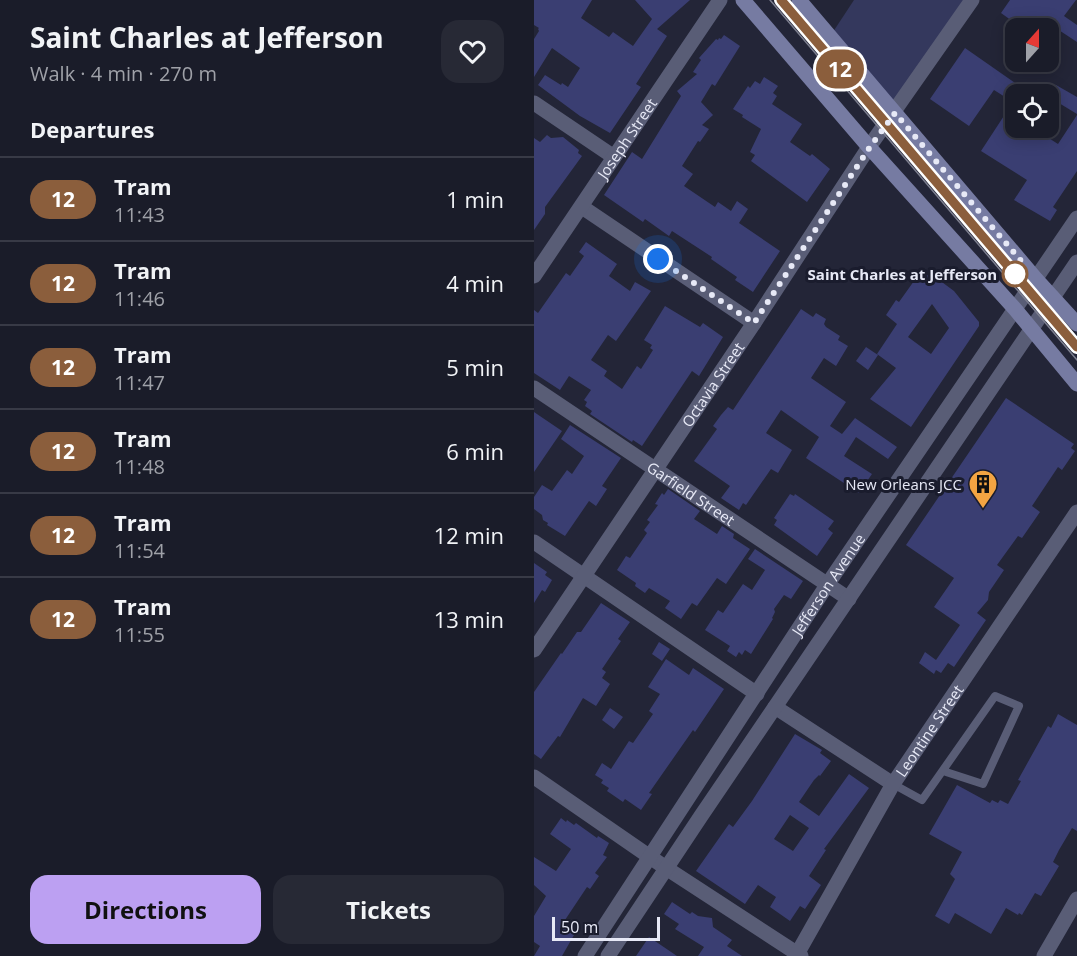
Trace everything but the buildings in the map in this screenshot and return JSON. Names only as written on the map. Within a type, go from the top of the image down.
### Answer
[{"type":"main road","points":[[743,0],[870,147],[1016,309],[1077,384]]},
{"type":"main road","points":[[799,0],[1036,279],[1077,324]]},
{"type":"street","name":"Joseph Street","points":[[534,276],[720,0]]},
{"type":"street","name":"Octavia Street","points":[[534,650],[870,147],[972,0]]},
{"type":"street","points":[[534,103],[614,157]]},
{"type":"street","points":[[582,207],[754,323]]},
{"type":"street","name":"Jefferson Avenue","points":[[585,956],[826,585],[1077,218]]},
{"type":"street","name":"Jefferson Avenue","points":[[608,956],[1077,262]]},
{"type":"street","name":"Garfield Street","points":[[534,388],[849,599]]},
{"type":"street","name":"Leontine Street","points":[[798,955],[893,784],[1077,512]]},
{"type":"street","points":[[534,542],[893,784]]},
{"type":"street","points":[[534,777],[798,955]]},
{"type":"street","points":[[1044,956],[1076,904]]},
{"type":"lane","points":[[893,784],[922,800],[995,696],[1019,706],[983,784],[943,771]]},
{"type":"shaded area","points":[[854,0],[972,0],[895,113],[829,38]]},
{"type":"tram line","points":[[770,0],[1077,360]]},
{"type":"tram line","name":"12","points":[[781,0],[1077,347]]},
{"type":"place","name":"Saint Charles at Jefferson","points":[[1015,274]]},
{"type":"place","name":"New Orleans JCC","points":[[983,510]]},
{"type":"route","points":[[658,259],[754,323],[870,147],[895,113],[1022,262],[1015,274]]}]
